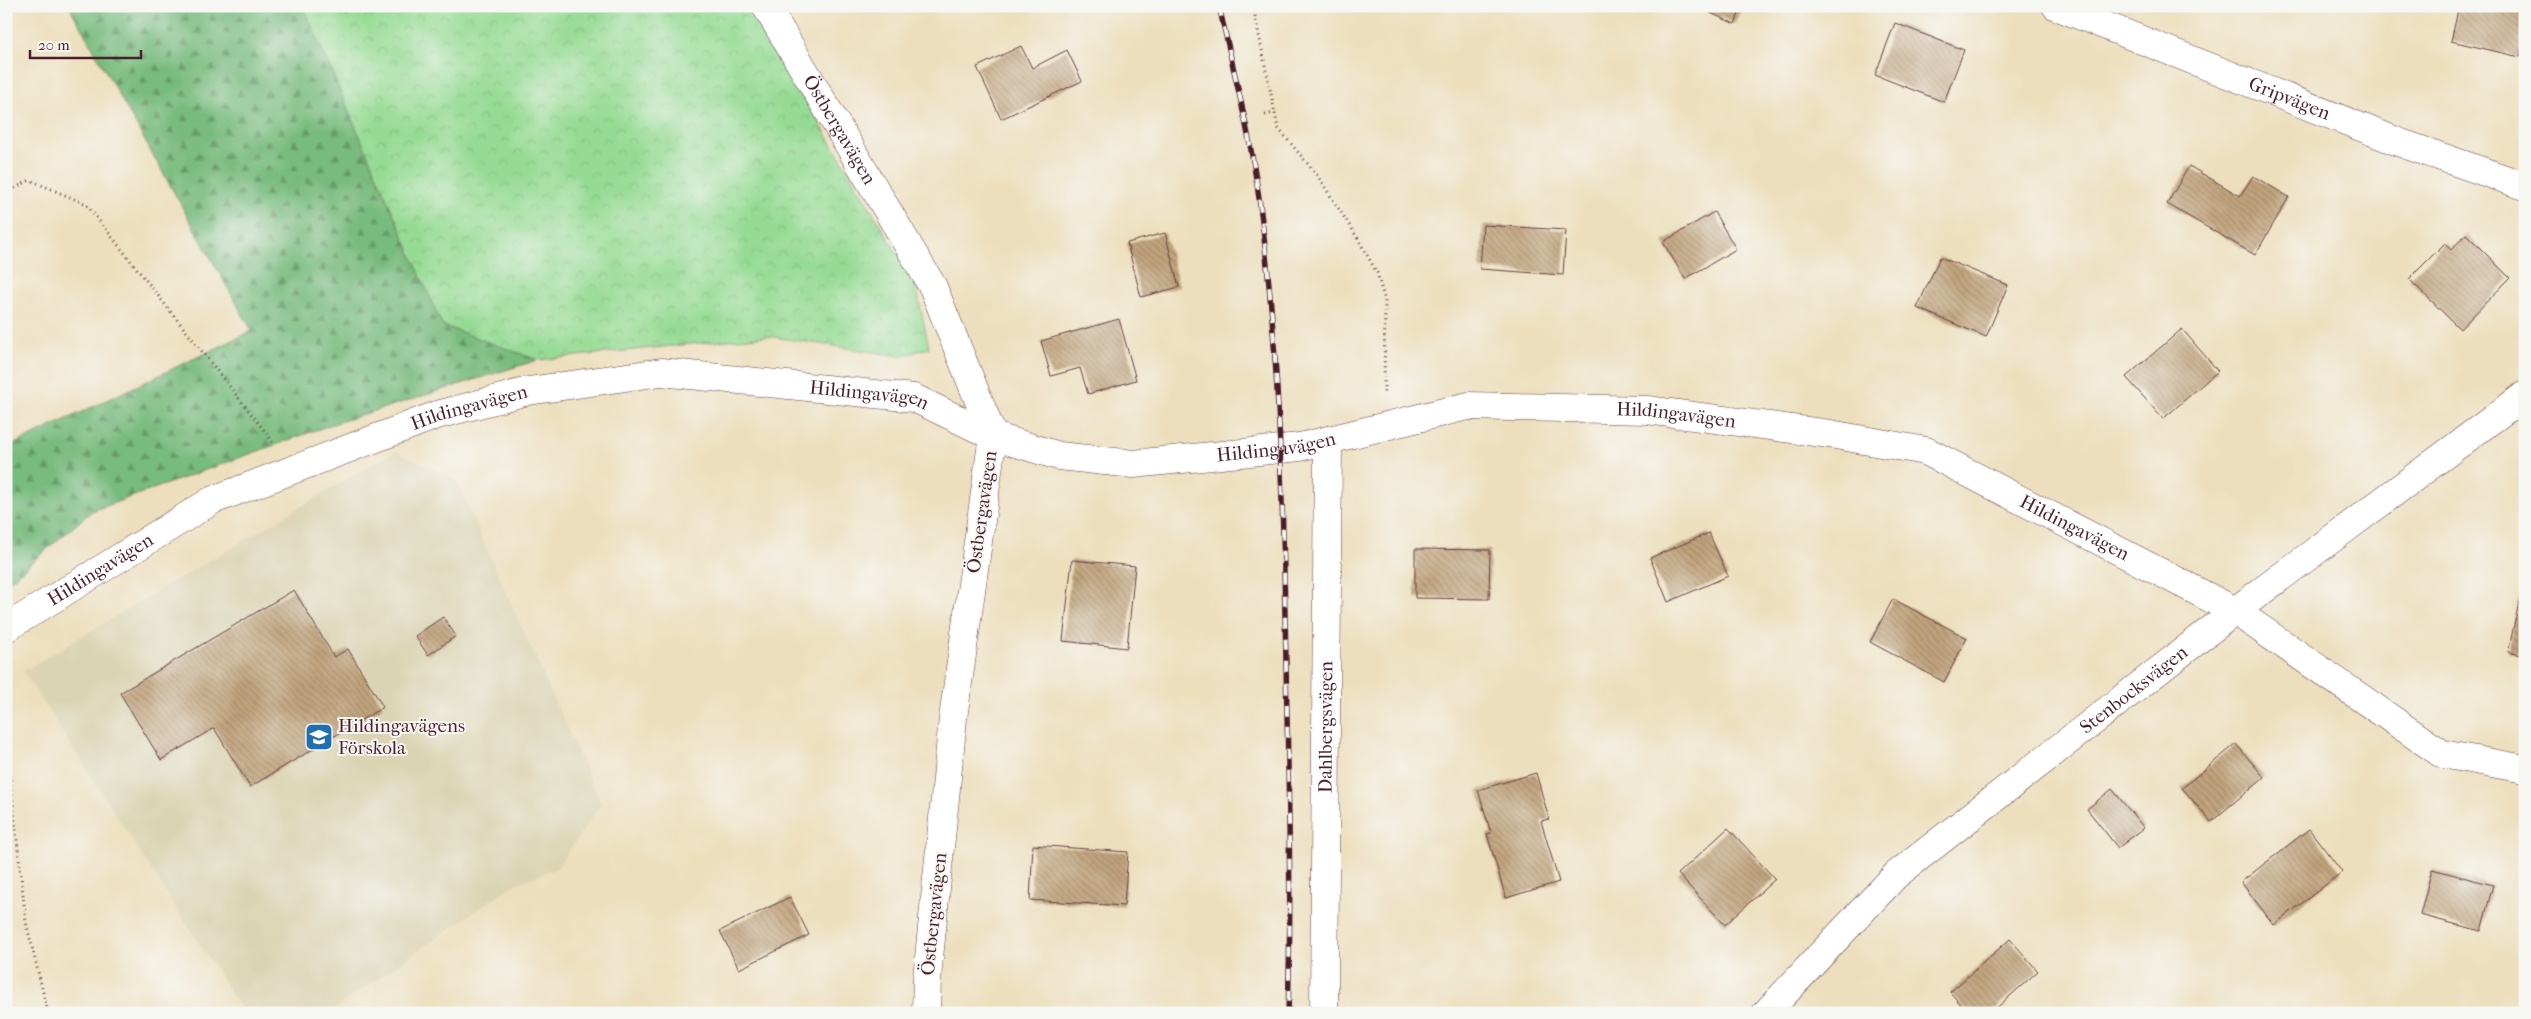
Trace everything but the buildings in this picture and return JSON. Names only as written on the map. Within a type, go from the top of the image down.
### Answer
[{"type":"street","name":"Östbergavägen","points":[[766,6],[933,287],[993,436],[954,718],[928,968],[926,1013]]},
{"type":"street","name":"Gripvägen","points":[[2056,6],[2401,143],[2525,186]]},
{"type":"street","name":"Hildingavägen","points":[[6,628],[213,500],[437,415],[528,391],[661,372],[914,398],[993,436],[1059,456],[1134,464],[1282,449],[1328,440],[1468,406],[1647,410],[1830,434],[1926,451],[2234,610],[2442,754],[2525,769]]},
{"type":"street","name":"Stenbocksvägen","points":[[1766,1013],[1896,875],[2234,610],[2525,395]]},
{"type":"street","name":"Dahlbergsvägen","points":[[1324,1013],[1328,440]]},
{"type":"path","points":[[1253,6],[1278,128],[1317,175],[1357,237],[1377,273],[1385,301],[1384,426]]},
{"type":"path","points":[[1265,115],[1275,113]]},
{"type":"path","points":[[6,193],[30,180],[86,204],[267,434],[288,471]]},
{"type":"path","points":[[6,740],[26,922],[48,1013]]},
{"type":"shaded area","name":"Hildingavägens Förskola","points":[[395,451],[456,480],[601,804],[557,868],[513,885],[328,1013],[244,1013],[23,671]]},
{"type":"green space","points":[[69,6],[303,6],[442,325],[538,360],[333,424],[92,511],[6,584],[6,448],[252,331]]},
{"type":"green space","points":[[303,6],[750,6],[916,285],[929,348],[900,356],[767,336],[538,360],[442,325]]},
{"type":"railway","points":[[1219,6],[1242,105],[1260,205],[1267,262],[1276,376],[1283,547],[1289,794],[1290,925],[1288,1013]]},
{"type":"place","name":"Hildingavägens Förskola","points":[[319,737]]}]
